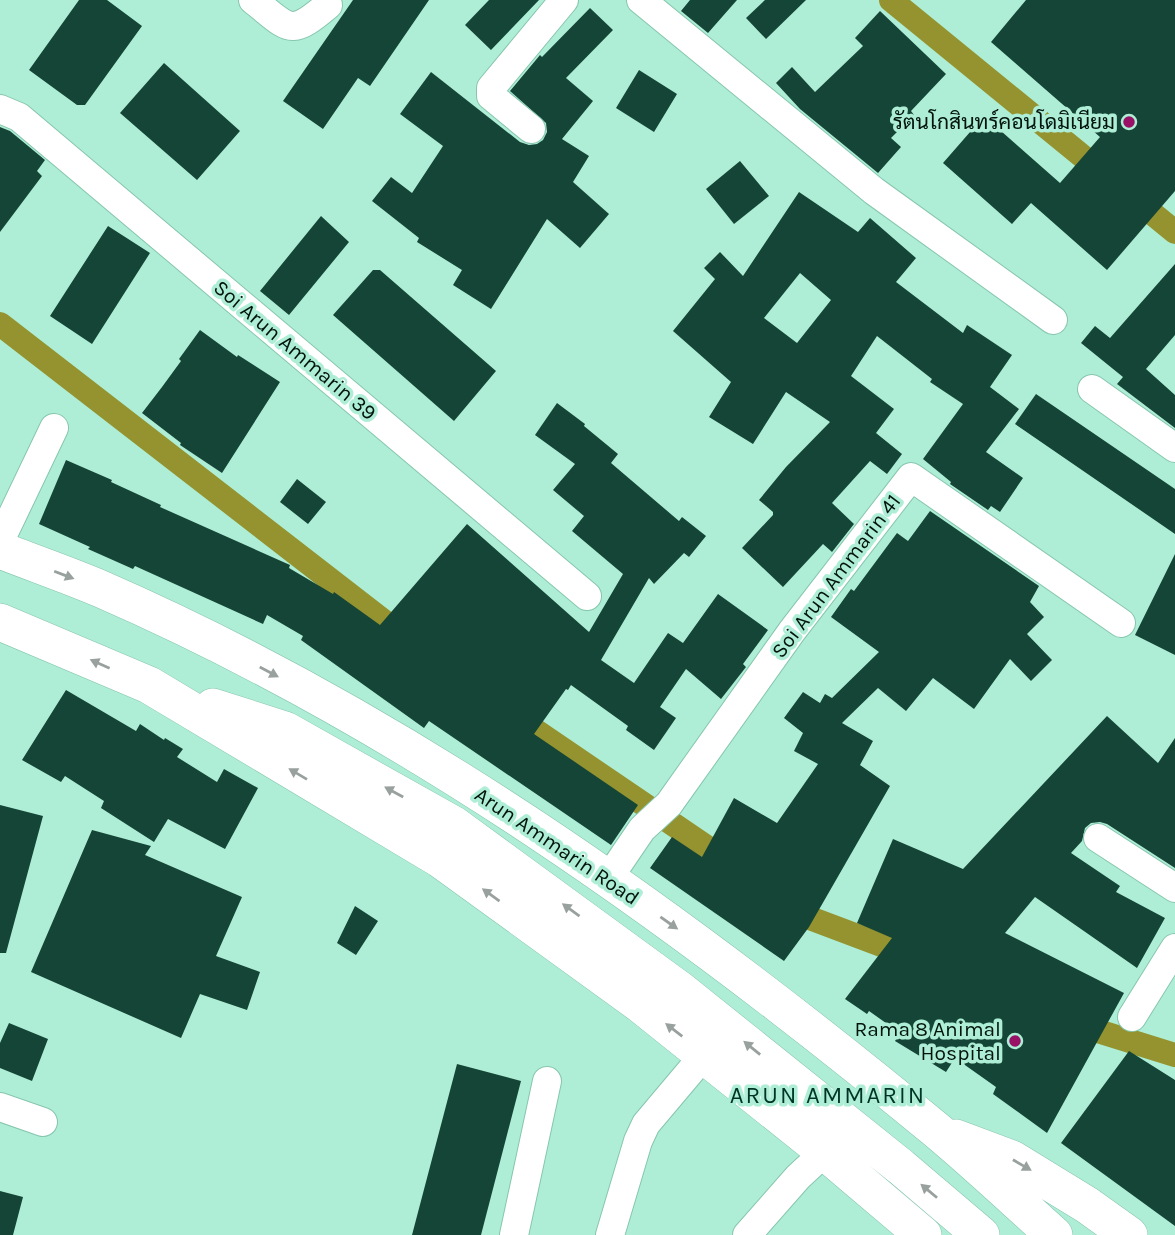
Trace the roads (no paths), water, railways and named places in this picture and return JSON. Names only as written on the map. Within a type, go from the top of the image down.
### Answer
[{"type":"main road","name":"Arun Ammarin Road","points":[[0,550],[111,594],[206,639],[310,693],[503,808],[608,879],[771,997],[936,1130],[1054,1235]]},
{"type":"main road","points":[[0,622],[149,685],[285,730],[454,825],[680,990],[901,1167],[981,1235]]},
{"type":"main road","points":[[149,685],[440,859],[705,1054],[923,1235]]},
{"type":"main road","points":[[936,1130],[1012,1159],[1087,1205],[1129,1235]]},
{"type":"main road","points":[[860,1181],[903,1235]]},
{"type":"street","points":[[253,0],[283,23],[295,28],[306,24],[328,5]]},
{"type":"street","points":[[531,129],[491,96],[491,88],[564,0]]},
{"type":"street","points":[[641,0],[874,191],[1053,320]]},
{"type":"street","name":"Soi Arun Ammarin 39","points":[[0,109],[19,117],[587,596]]},
{"type":"street","points":[[1092,389],[1175,448]]},
{"type":"street","points":[[0,541],[54,428]]},
{"type":"street","name":"Soi Arun Ammarin 41","points":[[608,879],[642,829],[670,804],[792,631],[911,477],[1121,623]]},
{"type":"street","points":[[1098,838],[1175,888]]},
{"type":"street","points":[[1132,1017],[1175,948]]},
{"type":"street","points":[[610,1235],[638,1141],[646,1124],[705,1054]]},
{"type":"street","points":[[514,1235],[547,1081]]},
{"type":"street","points":[[0,1107],[43,1122]]},
{"type":"street","points":[[747,1235],[794,1181],[825,1152]]},
{"type":"waterway","points":[[891,0],[1175,232]]},
{"type":"waterway","points":[[0,324],[408,640]]},
{"type":"waterway","points":[[508,712],[733,865]]},
{"type":"waterway","points":[[786,902],[807,917],[916,958]]},
{"type":"waterway","points":[[1072,1023],[1175,1055]]},
{"type":"place","name":"รัตนโกสินทร์คอนโดมิเนียม","points":[[1129,122]]},
{"type":"place","name":"Rama 8 Animal Hospital","points":[[1015,1041]]},
{"type":"district","name":"ARUN AMMARIN","points":[[828,1095]]}]
